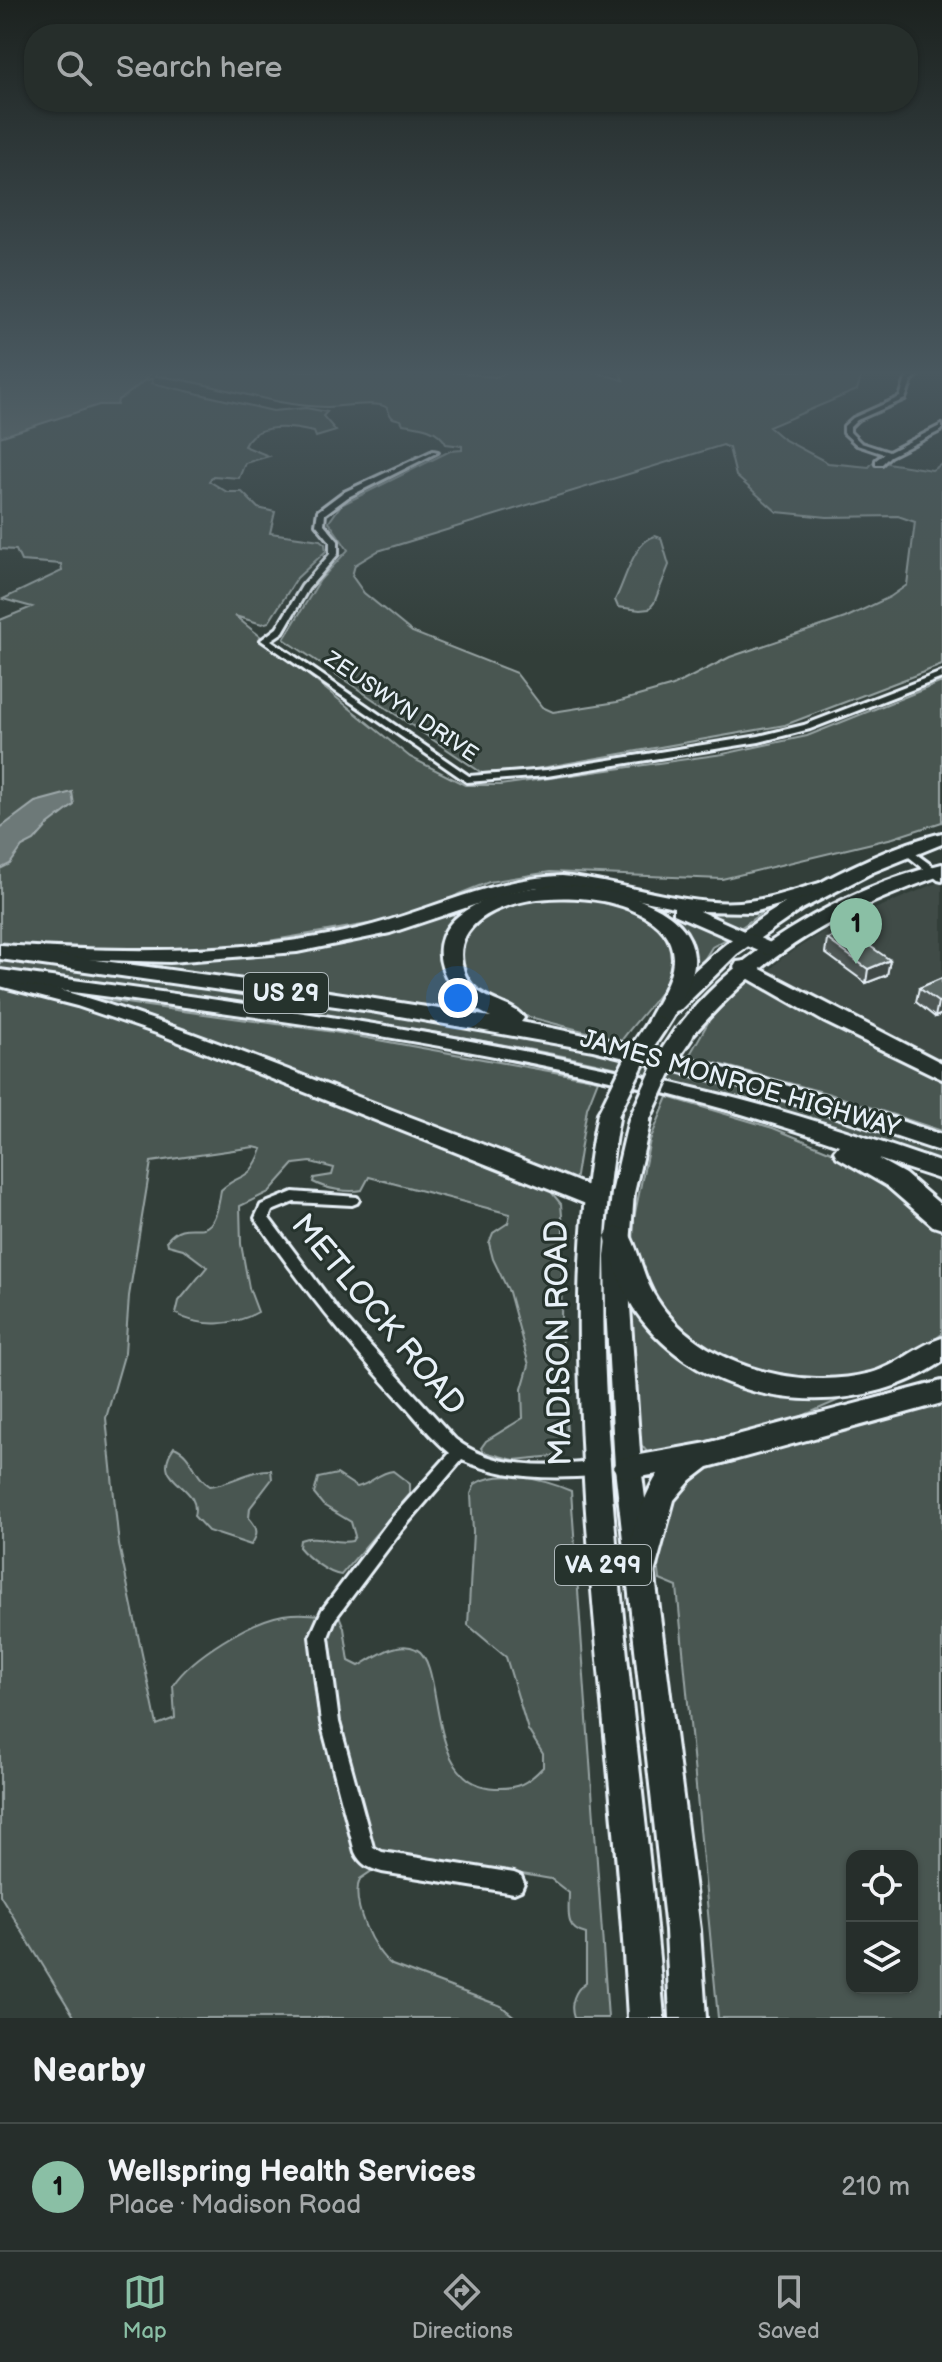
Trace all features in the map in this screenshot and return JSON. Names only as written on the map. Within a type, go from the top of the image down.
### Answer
[{"type":"highway","points":[[571,1039],[492,1010],[467,993],[453,971],[450,959],[452,940],[463,922],[507,899],[557,891],[611,897],[655,914],[681,943],[684,964],[656,1026]]},
{"type":"highway","name":"JAMES MONROE HIGHWAY","points":[[0,952],[462,1019],[571,1039],[764,1085],[942,1144]]},
{"type":"highway","points":[[745,967],[831,1016],[942,1072]]},
{"type":"highway","name":"JAMES MONROE HIGHWAY","points":[[0,978],[423,1037],[549,1060],[715,1099],[942,1172]]},
{"type":"highway","points":[[715,1099],[867,1160],[926,1203],[942,1220]]},
{"type":"highway","points":[[618,1236],[641,1296],[652,1313],[693,1351],[740,1375],[800,1388],[853,1387],[909,1370],[942,1348]]},
{"type":"highway","points":[[628,1467],[707,1455],[942,1392]]},
{"type":"highway","points":[[641,1572],[649,1545],[651,1520],[662,1490],[681,1470],[707,1455]]},
{"type":"main road","name":"MADISON ROAD","points":[[646,2018],[641,1919],[601,1552],[596,1469],[588,1259],[594,1198],[609,1113],[640,1050],[656,1026],[687,988],[743,939],[824,887],[942,838]]},
{"type":"main road","points":[[618,1236],[623,1193],[640,1119],[668,1057],[718,993],[768,949],[840,908],[939,873]]},
{"type":"main road","points":[[0,952],[143,958],[252,953],[379,929],[530,883],[588,882],[688,904],[727,908],[763,905],[824,887]]},
{"type":"main road","points":[[636,892],[768,949]]},
{"type":"main road","points":[[0,978],[51,991],[155,1026],[509,1161],[594,1198]]},
{"type":"main road","name":"VA 299","points":[[618,1236],[618,1307],[628,1467],[683,1930],[688,2018]]},
{"type":"main road","points":[[596,1469],[628,1467]]},
{"type":"street","name":"ZEUSWYN DRIVE","points":[[407,465],[345,495],[321,513],[319,520],[334,541],[334,554],[305,588],[280,630],[265,640],[467,779],[547,773],[759,739],[807,727],[942,675]]},
{"type":"street","points":[[908,851],[939,873]]},
{"type":"street","name":"METLOCK ROAD","points":[[352,1200],[293,1197],[266,1208],[262,1218],[282,1249],[392,1382],[448,1443],[487,1463],[539,1471],[596,1469]]},
{"type":"street","points":[[461,1451],[395,1526],[328,1615],[319,1637],[323,1681],[330,1722],[355,1805],[362,1844],[372,1859],[514,1883]]},
{"type":"shaded area","points":[[0,465],[244,465],[239,478],[213,476],[209,481],[227,492],[242,492],[258,508],[275,512],[270,533],[320,540],[325,544],[326,551],[297,578],[269,622],[262,624],[235,616],[410,757],[465,785],[500,785],[723,754],[807,736],[942,682],[942,822],[893,838],[722,879],[550,872],[489,882],[440,905],[412,914],[227,948],[151,952],[65,950],[0,942],[0,620],[32,607],[3,599],[62,571],[61,564],[21,561],[16,550],[0,549]]},
{"type":"shaded area","points":[[421,465],[657,465],[378,551],[355,565],[352,576],[364,593],[412,632],[516,673],[542,707],[553,712],[617,702],[673,686],[730,657],[845,618],[890,597],[907,585],[915,522],[898,516],[827,517],[777,512],[736,476],[733,465],[901,465],[932,470],[942,465],[942,665],[785,725],[530,770],[482,773],[284,639],[320,580],[348,550],[329,522],[341,505]]},
{"type":"shaded area","points":[[655,536],[661,538],[669,565],[654,603],[649,609],[640,610],[618,607],[615,600],[635,554]]},
{"type":"shaded area","points":[[72,792],[74,805],[48,825],[34,841],[22,847],[10,864],[0,869],[0,828],[35,802]]},
{"type":"shaded area","points":[[942,881],[942,1063],[767,973],[782,958],[829,928]]},
{"type":"shaded area","points":[[552,895],[602,902],[636,912],[662,932],[670,947],[673,965],[668,979],[621,1041],[499,1009],[465,981],[455,946],[477,923],[508,905]]},
{"type":"shaded area","points":[[774,904],[736,931],[688,909],[740,911]]},
{"type":"shaded area","points":[[676,911],[730,937],[712,947],[699,968],[691,969],[685,939],[669,914]]},
{"type":"shaded area","points":[[451,912],[454,916],[443,945],[443,968],[455,988],[477,1009],[472,1011],[159,970],[161,966],[153,965],[153,960],[246,955]]},
{"type":"shaded area","points":[[0,958],[379,1011],[605,1052],[733,1084],[901,1136],[942,1150],[942,1165],[752,1104],[655,1077],[558,1055],[349,1019],[0,971]]},
{"type":"shaded area","points":[[750,978],[942,1076],[942,1131],[830,1094],[689,1056],[710,1019]]},
{"type":"shaded area","points":[[0,986],[98,1008],[548,1188],[561,1204],[561,1318],[567,1435],[555,1456],[514,1460],[484,1452],[481,1448],[486,1441],[523,1418],[522,1389],[529,1365],[509,1292],[489,1243],[493,1233],[508,1223],[510,1214],[369,1177],[362,1190],[331,1188],[313,1182],[314,1178],[332,1175],[334,1168],[311,1162],[294,1164],[269,1192],[240,1206],[241,1244],[249,1288],[258,1312],[217,1324],[196,1322],[176,1314],[179,1301],[207,1267],[183,1249],[168,1245],[167,1240],[185,1229],[207,1227],[217,1210],[221,1190],[253,1168],[262,1149],[254,1147],[151,1162],[129,1296],[125,1352],[106,1418],[119,1545],[157,1725],[175,1718],[173,1685],[182,1674],[207,1652],[238,1632],[283,1615],[340,1618],[349,1661],[359,1666],[394,1648],[416,1649],[425,1659],[447,1747],[457,1767],[472,1782],[495,1788],[516,1786],[527,1781],[543,1767],[543,1754],[528,1730],[506,1657],[468,1625],[473,1532],[471,1494],[475,1484],[486,1479],[510,1476],[549,1483],[571,1491],[608,2018],[574,2018],[574,1998],[586,1982],[586,1934],[571,1924],[569,1893],[551,1879],[408,1854],[394,1856],[360,1879],[358,1900],[365,1926],[385,1959],[392,1965],[501,2006],[516,2018],[75,2018],[0,1895]]},
{"type":"shaded area","points":[[90,998],[334,1032],[598,1080],[587,1108],[575,1182],[498,1149]]},
{"type":"shaded area","points":[[668,1097],[773,1128],[851,1160],[937,1223],[942,1230],[942,1334],[906,1362],[863,1377],[816,1382],[772,1376],[705,1350],[651,1302],[633,1246],[634,1218],[650,1140]]},
{"type":"shaded area","points":[[628,1296],[690,1357],[848,1396],[782,1425],[659,1456],[648,1453],[636,1439]]},
{"type":"shaded area","points":[[942,1400],[942,2018],[718,2018],[677,1587],[660,1580],[656,1544],[659,1517],[690,1472]]},
{"type":"shaded area","points":[[174,1447],[185,1455],[210,1486],[271,1470],[272,1479],[250,1508],[249,1518],[256,1531],[251,1545],[208,1531],[194,1516],[195,1505],[191,1497],[167,1468]]},
{"type":"shaded area","points":[[393,1471],[410,1484],[410,1494],[341,1575],[307,1556],[299,1547],[300,1540],[320,1538],[345,1542],[352,1541],[355,1536],[351,1522],[323,1505],[314,1494],[318,1478],[337,1474],[357,1487]]},
{"type":"building","points":[[848,931],[890,960],[868,969],[827,939]]},
{"type":"building","points":[[942,978],[942,1001],[938,1002],[919,988]]},
{"type":"place","name":"Wellspring Health Services","points":[[856,964]]}]
